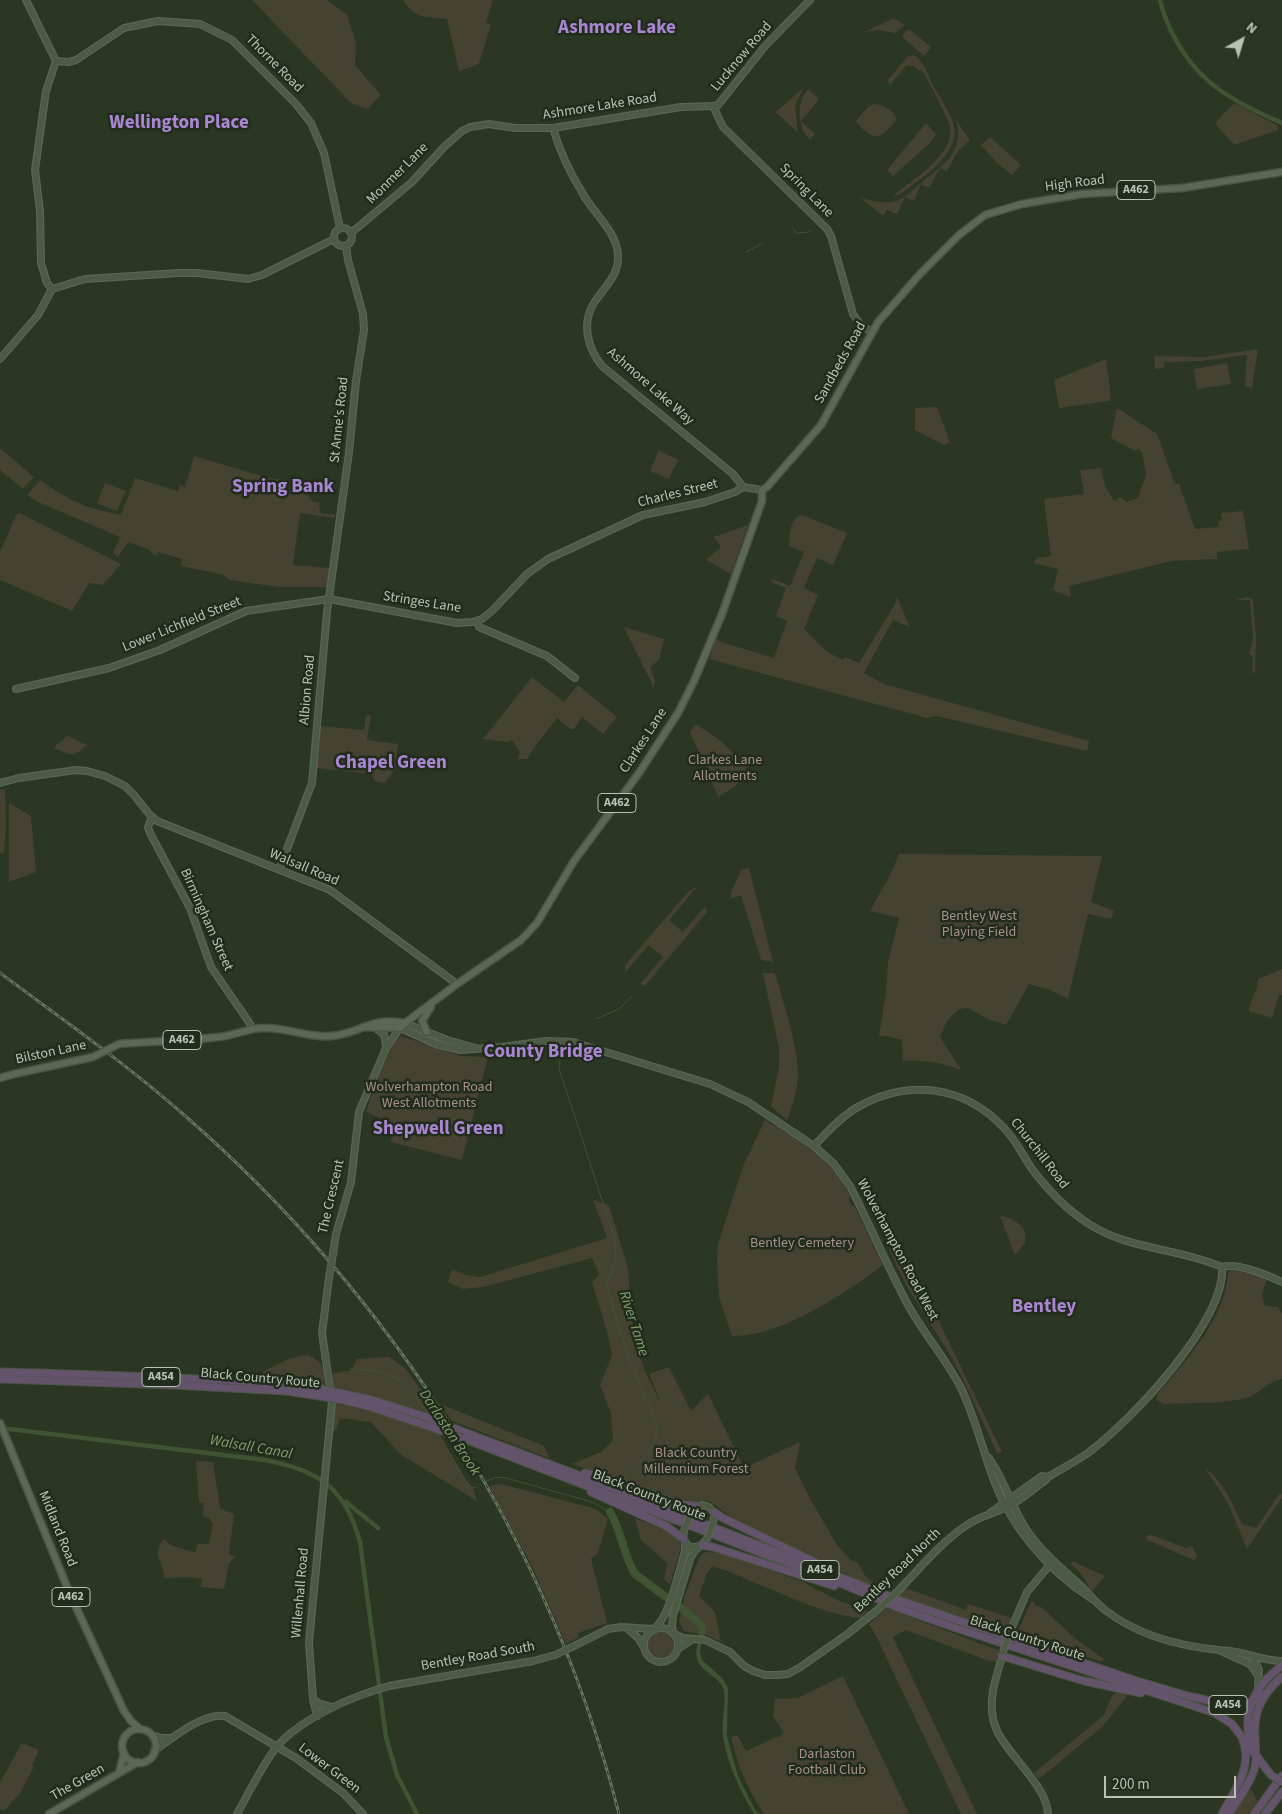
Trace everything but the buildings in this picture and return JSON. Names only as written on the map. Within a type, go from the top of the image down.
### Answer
[{"type":"highway","name":"Black Country Route","points":[[0,1372],[277,1383],[343,1397],[372,1400],[423,1416],[961,1623],[1137,1681],[1227,1705],[1241,1706],[1251,1703],[1265,1694]]},
{"type":"highway","name":"Black Country Route","points":[[0,1379],[320,1392]]},
{"type":"highway","name":"Black Country Route","points":[[343,1397],[462,1438],[870,1596],[1020,1650],[1215,1712],[1227,1720],[1255,1754]]},
{"type":"highway","points":[[541,1461],[616,1481],[677,1504],[696,1506]]},
{"type":"highway","points":[[556,1474],[666,1526],[684,1541]]},
{"type":"highway","points":[[714,1512],[856,1584]]},
{"type":"highway","points":[[701,1546],[713,1546],[772,1567],[870,1596]]},
{"type":"highway","points":[[1003,1654],[1084,1681],[1176,1700]]},
{"type":"highway","points":[[1229,1814],[1254,1770],[1255,1754],[1247,1730],[1251,1703],[1257,1691],[1268,1677],[1282,1666]]},
{"type":"highway","name":"A454","points":[[1282,1678],[1265,1694],[1255,1722],[1255,1754],[1271,1775],[1282,1782]]},
{"type":"highway","points":[[1222,1814],[1241,1780],[1245,1767],[1245,1750],[1238,1732]]},
{"type":"highway","points":[[1254,1814],[1282,1776]]},
{"type":"highway","points":[[1266,1814],[1282,1792]]},
{"type":"main road","name":"High Road","points":[[991,212],[1022,204],[1082,194],[1182,188],[1282,172]]},
{"type":"main road","name":"Sandbeds Road","points":[[762,490],[821,426],[871,332],[908,287],[958,235],[991,212]]},
{"type":"main road","name":"Clarkes Lane","points":[[457,984],[517,943],[537,923],[574,861],[658,746],[678,713],[694,681],[719,621],[756,520],[762,501],[762,490]]},
{"type":"main road","name":"A462","points":[[363,1027],[403,1026],[457,984]]},
{"type":"main road","name":"A462","points":[[427,1032],[423,1019],[437,1000]]},
{"type":"main road","name":"A462","points":[[253,1028],[272,1028],[322,1036],[344,1034],[381,1021],[403,1026]]},
{"type":"main road","name":"Bilston Lane","points":[[0,1078],[93,1057],[120,1044],[220,1037],[253,1028]]},
{"type":"main road","name":"Midland Road","points":[[0,1423],[70,1594],[124,1711],[140,1729]]},
{"type":"main road","name":"Midland Road","points":[[124,1711],[126,1735]]},
{"type":"main road","points":[[140,1729],[152,1735],[156,1745],[147,1760],[138,1762],[129,1759],[124,1752],[122,1744],[126,1735],[140,1729]]},
{"type":"main road","points":[[119,1773],[124,1752]]},
{"type":"main road","name":"The Green","points":[[49,1814],[138,1762]]},
{"type":"street","points":[[26,0],[56,61],[46,91],[35,170],[40,211],[41,264],[47,284],[52,289]]},
{"type":"street","name":"Lucknow Road","points":[[714,106],[722,100],[765,46],[810,0]]},
{"type":"street","name":"Thorne Road","points":[[56,61],[68,62],[76,60],[124,28],[158,21],[200,24],[232,40],[296,104],[310,124],[324,153],[340,228]]},
{"type":"street","name":"Ashmore Lake Road","points":[[462,131],[479,124],[536,129],[553,128],[681,107],[714,106]]},
{"type":"street","name":"Spring Lane","points":[[714,106],[723,127],[827,229],[853,314],[860,324],[871,332]]},
{"type":"street","name":"Ashmore Lake Way","points":[[553,128],[558,148],[583,194],[610,232],[617,249],[618,264],[614,277],[593,305],[589,316],[587,329],[592,352],[602,366],[733,474],[743,487]]},
{"type":"street","name":"Monmer Lane","points":[[351,233],[412,182],[445,146],[462,131]]},
{"type":"street","points":[[340,228],[346,228],[351,233],[352,241],[346,246],[339,246],[334,239],[335,232],[340,228]]},
{"type":"street","points":[[0,359],[38,315],[52,289],[85,279],[179,273],[197,273],[248,279],[262,275],[334,239]]},
{"type":"street","name":"St Anne's Road","points":[[329,599],[364,330],[363,314],[346,246]]},
{"type":"street","points":[[743,487],[762,490]]},
{"type":"street","name":"Charles Street","points":[[548,559],[643,515],[669,508],[705,502],[735,492],[743,487]]},
{"type":"street","name":"Stringes Lane","points":[[329,599],[458,623],[478,621],[492,611],[527,574],[548,559]]},
{"type":"street","name":"Lower Lichfield Street","points":[[16,689],[109,668],[160,650],[246,611],[329,599]]},
{"type":"street","name":"Albion Road","points":[[279,870],[312,783],[329,599]]},
{"type":"street","points":[[478,621],[479,627],[546,656],[575,678]]},
{"type":"street","points":[[0,783],[20,778],[76,770],[87,771],[105,776],[125,786],[152,817]]},
{"type":"street","name":"Walsall Road","points":[[152,817],[166,825],[324,887],[338,895],[457,984]]},
{"type":"street","name":"Birmingham Street","points":[[152,817],[148,827],[150,833],[190,908],[212,968],[253,1028]]},
{"type":"street","name":"Wolverhampton Road West","points":[[403,1026],[478,1048]]},
{"type":"street","name":"Wolverhampton Road West","points":[[403,1026],[453,1049],[469,1050],[546,1041],[573,1042],[716,1086],[762,1111],[814,1146],[834,1164],[850,1186],[910,1307],[960,1387],[986,1453],[992,1477],[1018,1529],[1082,1592],[1118,1620],[1169,1642],[1229,1650],[1253,1657],[1282,1661]]},
{"type":"street","name":"The Crescent","points":[[325,1472],[332,1402],[322,1334],[336,1234],[351,1182],[360,1112],[386,1048],[403,1026]]},
{"type":"street","points":[[372,1027],[384,1034],[386,1048]]},
{"type":"street","name":"Churchill Road","points":[[814,1146],[836,1123],[855,1109],[877,1097],[899,1091],[921,1089],[944,1092],[971,1102],[988,1114],[1005,1129],[1032,1169],[1050,1191],[1089,1224],[1105,1233],[1132,1243],[1207,1260],[1222,1267],[1229,1265],[1248,1269],[1282,1282]]},
{"type":"street","name":"Bentley Road North","points":[[674,1633],[683,1638],[705,1640],[730,1652],[737,1660],[753,1671],[765,1675],[783,1674],[800,1668],[876,1612],[956,1532],[978,1517],[1012,1502],[1046,1480],[1088,1452],[1124,1422],[1156,1388],[1188,1347],[1207,1317],[1217,1293],[1222,1267]]},
{"type":"street","name":"Wolverhampton Road West","points":[[986,1453],[1029,1533],[1052,1562]]},
{"type":"street","name":"Willenhall Road","points":[[317,1716],[312,1699],[309,1638],[325,1472]]},
{"type":"street","points":[[645,1650],[644,1640],[649,1632],[663,1619],[674,1589],[685,1551],[684,1528],[690,1513],[696,1506],[704,1505],[714,1512],[714,1522],[708,1537],[690,1559],[674,1611],[672,1622],[678,1649]]},
{"type":"street","points":[[684,1541],[691,1547],[701,1546]]},
{"type":"street","points":[[1048,1814],[1040,1790],[1001,1738],[993,1718],[992,1695],[1009,1634],[1023,1598],[1052,1562]]},
{"type":"street","points":[[626,1628],[638,1638],[652,1659],[662,1662],[671,1658],[678,1649],[694,1639]]},
{"type":"street","points":[[654,1629],[664,1628],[674,1633]]},
{"type":"street","name":"Bentley Road South","points":[[332,1707],[388,1686],[533,1661],[555,1655],[608,1629],[654,1629]]},
{"type":"street","points":[[1219,1650],[1250,1664],[1259,1676]]},
{"type":"street","points":[[1253,1657],[1259,1670],[1257,1691]]},
{"type":"street","points":[[312,1699],[320,1704],[332,1707]]},
{"type":"street","points":[[237,1814],[278,1746],[290,1735],[332,1707]]},
{"type":"street","points":[[154,1751],[171,1738],[202,1721],[221,1716],[231,1719],[278,1746]]},
{"type":"street","points":[[152,1735],[171,1738]]},
{"type":"street","name":"Lower Green","points":[[278,1746],[333,1785],[351,1800],[363,1814]]},
{"type":"green space","points":[[252,0],[327,0],[347,15],[356,43],[355,65],[381,95],[368,109],[351,103]]},
{"type":"green space","points":[[403,0],[493,0],[486,23],[491,24],[479,64],[459,71],[447,19],[421,16],[412,11]]},
{"type":"green space","points":[[893,18],[905,25],[895,33],[879,30],[865,32]]},
{"type":"green space","points":[[910,30],[930,46],[930,49],[924,56],[902,37],[906,31]]},
{"type":"green space","points":[[912,55],[922,63],[948,111],[954,126],[954,137],[945,157],[936,166],[899,195],[893,196],[939,157],[949,138],[950,128],[948,120],[921,69],[919,71],[914,66],[906,66],[890,85],[887,81],[907,57]]},
{"type":"green space","points":[[804,87],[795,106],[798,133],[776,112]]},
{"type":"green space","points":[[808,89],[819,99],[801,121],[815,134],[810,140],[800,122],[801,101]]},
{"type":"green space","points":[[1234,103],[1277,125],[1278,130],[1234,145],[1215,123]]},
{"type":"green space","points":[[873,104],[887,108],[897,119],[879,136],[870,134],[856,121]]},
{"type":"green space","points":[[956,120],[970,140],[958,151],[947,171],[940,168],[929,188],[921,184],[914,201],[905,197],[897,214],[887,210],[883,216],[861,198],[876,202],[888,202],[896,201],[911,192],[944,164],[955,149],[958,131]]},
{"type":"green space","points":[[926,123],[936,134],[930,143],[893,176],[887,170]]},
{"type":"green space","points":[[990,137],[1021,165],[1012,175],[997,163],[981,145]]},
{"type":"green space","points":[[1258,349],[1252,388],[1245,386],[1247,355],[1200,361],[1164,362],[1164,368],[1155,369],[1154,356],[1204,357]]},
{"type":"green space","points":[[1106,359],[1111,397],[1109,401],[1059,408],[1054,380]]},
{"type":"green space","points":[[1227,363],[1231,384],[1197,389],[1194,369]]},
{"type":"green space","points":[[937,407],[950,442],[944,445],[915,430],[915,408]]},
{"type":"green space","points":[[1117,408],[1157,434],[1175,484],[1179,484],[1195,529],[1218,527],[1219,521],[1222,520],[1221,513],[1243,511],[1249,549],[1217,552],[1217,559],[1172,561],[1069,586],[1071,597],[1053,590],[1058,569],[1034,563],[1036,558],[1051,556],[1044,499],[1084,494],[1080,470],[1101,468],[1105,486],[1114,501],[1120,497],[1127,502],[1138,498],[1146,475],[1142,452],[1138,449],[1135,451],[1111,438]]},
{"type":"green space","points":[[0,448],[34,477],[23,489],[0,470]]},
{"type":"green space","points":[[659,450],[678,460],[669,479],[650,471]]},
{"type":"green space","points":[[194,456],[268,478],[287,480],[287,491],[303,493],[305,491],[312,501],[319,503],[320,512],[335,514],[335,518],[300,513],[293,565],[329,568],[327,587],[280,587],[230,580],[221,574],[181,566],[182,559],[158,552],[156,556],[150,550],[128,542],[118,557],[113,553],[120,537],[38,502],[27,495],[40,480],[78,503],[97,510],[121,515],[135,478],[178,491],[180,485],[185,487]]},
{"type":"green space","points":[[105,483],[126,491],[117,511],[97,503]]},
{"type":"green space","points":[[19,513],[121,564],[103,585],[89,583],[72,611],[0,580],[0,552],[16,515]]},
{"type":"green space","points":[[802,515],[847,533],[833,565],[817,558],[804,588],[818,595],[804,629],[827,652],[843,660],[845,657],[859,663],[895,604],[897,597],[910,627],[893,620],[864,673],[884,684],[1089,741],[1087,751],[936,716],[927,718],[709,659],[716,639],[774,658],[787,621],[776,616],[786,588],[771,582],[772,579],[790,586],[804,552],[789,546],[790,532],[792,523]]},
{"type":"green space","points":[[748,525],[731,574],[706,560],[721,547],[714,537]]},
{"type":"green space","points":[[1247,597],[1253,600],[1256,637],[1255,672],[1252,674],[1253,656],[1249,654],[1253,639],[1250,600],[1236,600]]},
{"type":"green space","points":[[624,627],[664,639],[659,660],[650,667],[655,680],[654,688]]},
{"type":"green space","points":[[532,677],[564,702],[578,685],[617,717],[603,734],[582,717],[574,729],[570,729],[557,718],[527,759],[518,759],[520,753],[512,740],[508,742],[483,739]]},
{"type":"green space","points":[[371,715],[367,740],[398,744],[395,769],[385,783],[375,781],[371,774],[317,768],[321,726],[364,730],[366,716]]},
{"type":"green space","name":"Clarkes Lane Allotments","points":[[696,724],[721,741],[748,767],[736,786],[718,797],[690,732]]},
{"type":"green space","points":[[66,735],[87,745],[75,754],[54,748],[57,743],[62,742]]},
{"type":"green space","points":[[5,789],[6,826],[4,853],[0,854],[0,790]]},
{"type":"green space","points":[[9,803],[31,816],[36,872],[9,882]]},
{"type":"green space","name":"Bentley West Playing Field","points":[[899,854],[1102,856],[1091,902],[1114,911],[1111,919],[1088,914],[1068,999],[1050,990],[1029,984],[1006,1025],[988,1019],[968,1008],[959,1009],[947,1021],[940,1037],[961,1070],[932,1062],[903,1061],[902,1039],[879,1036],[886,992],[888,962],[899,918],[870,911]]},
{"type":"green space","points":[[749,868],[773,962],[761,960],[741,895],[730,899],[741,870]]},
{"type":"green space","points":[[697,887],[669,920],[683,932],[705,906],[707,912],[645,986],[640,984],[663,957],[649,945],[625,973],[625,965],[689,891]]},
{"type":"green space","points":[[1282,969],[1282,995],[1279,995],[1272,1018],[1249,1011],[1258,979]]},
{"type":"green space","points":[[763,973],[775,973],[795,1046],[798,1071],[797,1082],[787,1120],[771,1106],[779,1067],[779,1048]]},
{"type":"green space","name":"Wolverhampton Road West Allotments","points":[[401,1036],[461,1056],[488,1057],[462,1160],[391,1142],[393,1128],[386,1126],[382,1119],[366,1112],[390,1049]]},
{"type":"green space","name":"Bentley Cemetery","points":[[765,1120],[802,1143],[825,1161],[835,1172],[850,1196],[851,1205],[855,1207],[883,1265],[831,1300],[791,1322],[751,1334],[732,1336],[719,1297],[718,1244],[743,1166]]},
{"type":"green space","name":"Black Country Millennium Forest","points":[[593,1200],[609,1205],[628,1268],[633,1336],[645,1371],[662,1406],[649,1374],[669,1367],[691,1411],[708,1394],[744,1468],[800,1442],[795,1468],[811,1500],[837,1545],[851,1560],[858,1563],[866,1577],[875,1584],[869,1585],[779,1543],[731,1517],[711,1502],[686,1503],[572,1464],[601,1452],[613,1441],[611,1413],[600,1385],[612,1355],[592,1282],[599,1274],[592,1258],[483,1287],[463,1289],[448,1282],[452,1269],[466,1275],[480,1277],[607,1238]]},
{"type":"green space","points":[[1000,1216],[1015,1221],[1025,1232],[1025,1243],[1015,1255]]},
{"type":"green space","points":[[898,1246],[906,1253],[1002,1452],[997,1453],[952,1358],[906,1285],[889,1249]]},
{"type":"green space","points":[[1232,1270],[1267,1279],[1262,1295],[1265,1306],[1278,1307],[1282,1313],[1282,1379],[1276,1380],[1249,1397],[1240,1399],[1219,1402],[1164,1404],[1156,1400],[1157,1395],[1194,1350],[1210,1326],[1223,1298],[1229,1271]]},
{"type":"green space","points":[[307,1355],[317,1360],[322,1366],[324,1370],[324,1386],[254,1378],[279,1363]]},
{"type":"green space","points":[[389,1357],[405,1368],[440,1417],[334,1387],[332,1374],[352,1370],[357,1359]]},
{"type":"green space","points":[[335,1403],[368,1410],[437,1432],[466,1481],[473,1488],[477,1501],[400,1454],[371,1422],[340,1418],[336,1430],[332,1432]]},
{"type":"green space","points":[[440,1404],[544,1446],[549,1458],[452,1421]]},
{"type":"green space","points":[[196,1461],[213,1462],[220,1508],[234,1514],[229,1553],[235,1557],[229,1563],[224,1589],[201,1587],[202,1579],[186,1577],[165,1578],[157,1554],[160,1544],[164,1539],[171,1545],[195,1553],[198,1544],[209,1544],[213,1524],[209,1518],[203,1516],[204,1504],[199,1502]]},
{"type":"green space","points":[[1205,1468],[1222,1486],[1242,1524],[1256,1528],[1280,1493],[1282,1494],[1282,1498],[1247,1549],[1228,1503]]},
{"type":"green space","points":[[501,1484],[596,1509],[608,1519],[598,1553],[591,1559],[607,1623],[578,1633],[579,1637],[566,1644],[531,1564],[489,1486]]},
{"type":"green space","name":"Black Country Millennium Forest","points":[[635,1518],[670,1532],[678,1538],[681,1546],[670,1585],[664,1579],[667,1563],[641,1540]]},
{"type":"green space","points":[[1152,1535],[1186,1548],[1192,1546],[1197,1556],[1194,1560],[1147,1540],[1146,1536]]},
{"type":"green space","points":[[704,1552],[723,1553],[805,1583],[837,1600],[868,1611],[861,1618],[834,1613],[712,1566],[707,1573],[699,1596],[715,1612],[721,1642],[703,1633],[704,1628],[700,1629],[699,1634],[684,1631],[679,1621],[684,1598],[699,1558]]},
{"type":"green space","points":[[1072,1561],[1105,1576],[1092,1591],[1081,1574],[1071,1564]]},
{"type":"green space","points":[[906,1588],[966,1610],[968,1604],[1012,1618],[1005,1634],[897,1596]]},
{"type":"green space","points":[[1032,1600],[1036,1606],[1041,1607],[1076,1639],[1104,1659],[1102,1662],[1017,1633]]},
{"type":"green space","points":[[886,1608],[1000,1651],[997,1662],[989,1661],[906,1630],[893,1637],[977,1814],[961,1814],[869,1624]]},
{"type":"green space","points":[[661,1632],[670,1636],[674,1645],[670,1654],[661,1658],[652,1654],[648,1645],[652,1636]]},
{"type":"green space","name":"Darlaston Football Club","points":[[843,1676],[909,1814],[764,1814],[752,1795],[744,1777],[731,1737],[737,1735],[746,1751],[777,1738],[784,1733],[773,1716],[775,1699],[798,1698]]},
{"type":"green space","points":[[1117,1692],[1125,1694],[1126,1697],[1102,1727],[1039,1779],[1034,1773],[1104,1715],[1112,1696]]},
{"type":"green space","points":[[22,1743],[39,1750],[32,1766],[34,1767],[20,1793],[4,1811],[0,1809],[0,1782]]},
{"type":"green space","points":[[1252,1790],[1257,1801],[1248,1814],[1233,1814],[1248,1791]]},
{"type":"shaded area","points":[[702,1624],[703,1633],[700,1651],[702,1660],[722,1678],[728,1688],[727,1736],[738,1776],[759,1814],[754,1814],[749,1805],[739,1786],[728,1757],[723,1731],[724,1691],[722,1686],[702,1668],[697,1659],[698,1625]]},
{"type":"waterway","points":[[1160,0],[1166,20],[1176,41],[1203,76],[1230,97],[1282,123]]},
{"type":"waterway","points":[[793,229],[797,233],[812,230]]},
{"type":"waterway","points":[[746,252],[763,243]]},
{"type":"waterway","name":"River Tame","points":[[596,1019],[619,1009],[632,996]]},
{"type":"waterway","name":"River Tame","points":[[561,1051],[559,1068],[615,1240],[616,1259],[606,1284],[628,1356],[657,1428],[655,1440],[646,1456],[621,1478]]},
{"type":"waterway","name":"River Tame","points":[[610,1274],[617,1269]]},
{"type":"waterway","name":"Darlaston Brook","points":[[350,1369],[377,1371],[396,1378],[412,1392],[427,1414]]},
{"type":"waterway","name":"Walsall Canal","points":[[1,1428],[265,1460],[300,1469],[327,1484],[346,1507],[360,1542],[386,1737],[397,1775],[417,1814]]},
{"type":"waterway","name":"Darlaston Brook","points":[[438,1433],[466,1481],[473,1488],[477,1487]]},
{"type":"waterway","name":"Darlaston Brook","points":[[484,1482],[497,1477],[506,1478],[592,1502],[610,1512],[611,1505]]},
{"type":"waterway","points":[[346,1502],[378,1528]]},
{"type":"waterway","name":"River Tame","points":[[610,1512],[635,1574],[701,1625],[702,1632]]},
{"type":"railway","points":[[0,973],[139,1077],[183,1114],[259,1186],[330,1262],[395,1344],[454,1431],[506,1522],[551,1616],[589,1714],[619,1814]]},
{"type":"district","name":"Ashmore Lake","points":[[617,29]]},
{"type":"district","name":"Wellington Place","points":[[179,124]]},
{"type":"district","name":"Spring Bank","points":[[283,488]]},
{"type":"district","name":"Chapel Green","points":[[391,764]]},
{"type":"district","name":"County Bridge","points":[[543,1053]]},
{"type":"district","name":"Shepwell Green","points":[[438,1130]]},
{"type":"district","name":"Bentley","points":[[1044,1308]]}]
